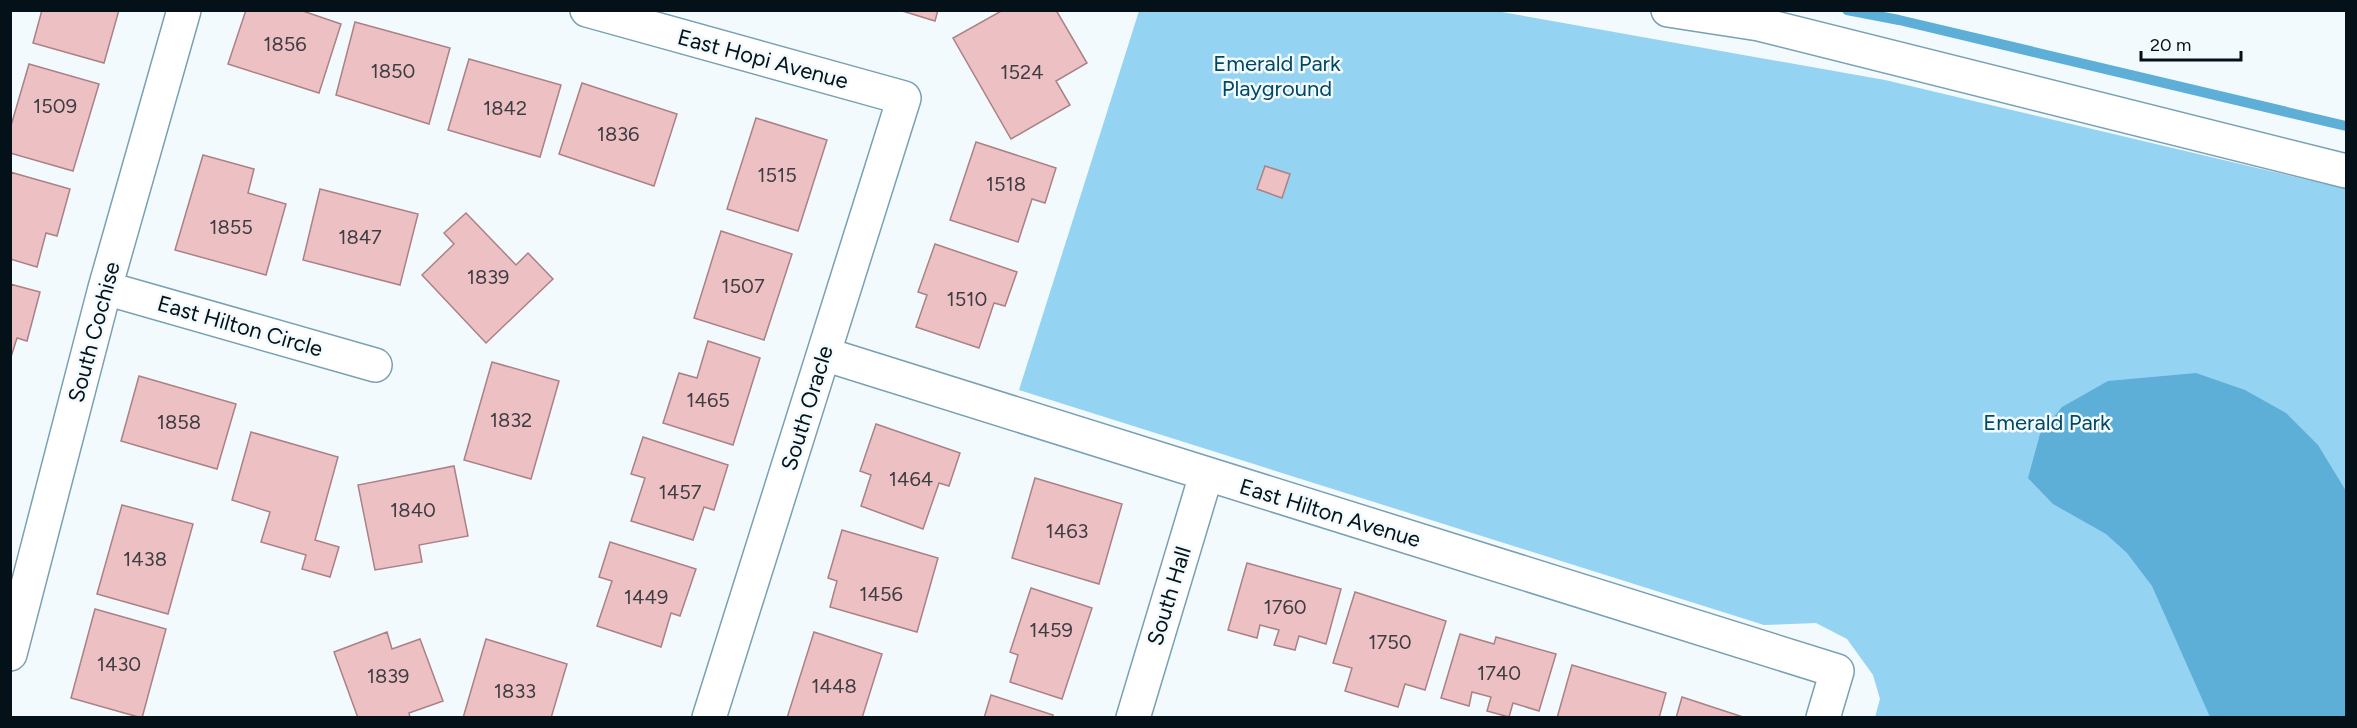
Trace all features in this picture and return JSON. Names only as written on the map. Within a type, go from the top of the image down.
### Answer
[{"type":"street","name":"South Cochise","points":[[10,654],[105,288],[184,10]]},
{"type":"street","name":"East Hopi Avenue","points":[[587,10],[904,98]]},
{"type":"street","points":[[1668,10],[1759,24],[2346,171]]},
{"type":"street","name":"South Oracle","points":[[709,717],[904,98]]},
{"type":"street","name":"East Hilton Circle","points":[[105,288],[375,365]]},
{"type":"street","name":"East Hilton Avenue","points":[[824,354],[1837,671],[1823,717]]},
{"type":"street","name":"South Hall","points":[[1133,717],[1206,475]]},
{"type":"green space","name":"Emerald Park","points":[[1139,11],[1496,11],[1885,80],[2346,189],[2346,717],[1875,717],[1880,699],[1873,675],[1847,639],[1816,623],[1764,625],[1019,390]]},
{"type":"shaded area","points":[[2196,373],[2245,390],[2286,413],[2318,445],[2346,491],[2346,717],[2210,717],[2152,586],[2127,553],[2106,534],[2053,504],[2028,478],[2040,434],[2062,407],[2108,381]]},
{"type":"building","points":[[42,10],[119,10],[104,63],[33,43]]},
{"type":"building","points":[[246,10],[300,10],[341,24],[319,93],[228,64]]},
{"type":"building","points":[[899,10],[938,10],[935,21]]},
{"type":"building","points":[[1003,10],[1056,10],[1087,63],[1056,81],[1070,105],[1011,139],[953,38]]},
{"type":"building","points":[[355,22],[450,48],[429,124],[336,95]]},
{"type":"building","points":[[469,59],[561,85],[540,157],[448,130]]},
{"type":"building","points":[[29,64],[99,84],[73,171],[10,153],[10,129]]},
{"type":"building","points":[[582,83],[677,114],[654,186],[559,154]]},
{"type":"building","points":[[756,118],[827,140],[798,231],[727,209]]},
{"type":"building","points":[[976,142],[1056,168],[1045,203],[1032,199],[1018,242],[950,220]]},
{"type":"building","points":[[203,155],[254,169],[248,193],[286,204],[266,275],[175,250]]},
{"type":"building","points":[[1265,166],[1290,174],[1282,198],[1257,189]]},
{"type":"building","points":[[10,172],[70,189],[57,236],[46,233],[37,267],[10,259]]},
{"type":"building","points":[[320,189],[418,214],[400,285],[303,260]]},
{"type":"building","points":[[466,213],[516,265],[528,253],[553,279],[486,343],[422,275],[454,244],[444,233]]},
{"type":"building","points":[[721,231],[792,254],[764,340],[694,318]]},
{"type":"building","points":[[935,244],[1017,272],[1005,306],[994,303],[979,348],[916,327],[927,295],[918,292]]},
{"type":"building","points":[[10,284],[40,292],[27,341],[17,338],[10,360]]},
{"type":"building","points":[[708,341],[760,358],[733,445],[663,423],[679,373],[697,378]]},
{"type":"building","points":[[492,362],[559,381],[531,479],[464,460]]},
{"type":"building","points":[[139,376],[236,404],[217,469],[121,441]]},
{"type":"building","points":[[876,424],[960,453],[949,486],[939,483],[923,529],[861,506],[871,475],[860,471]]},
{"type":"building","points":[[251,432],[338,457],[315,540],[339,547],[330,577],[302,569],[306,555],[261,542],[270,512],[232,500]]},
{"type":"building","points":[[643,437],[728,465],[714,510],[704,507],[693,540],[631,521],[645,478],[631,474]]},
{"type":"building","points":[[454,466],[468,536],[419,545],[422,562],[375,570],[358,485]]},
{"type":"building","points":[[1035,478],[1122,504],[1099,584],[1012,558]]},
{"type":"building","points":[[122,505],[193,524],[168,614],[97,594]]},
{"type":"building","points":[[842,530],[938,558],[917,632],[830,607],[837,581],[828,578]]},
{"type":"building","points":[[610,542],[696,569],[680,616],[671,613],[661,647],[597,626],[612,581],[599,577]]},
{"type":"building","points":[[1247,563],[1341,589],[1326,644],[1299,636],[1295,650],[1274,645],[1279,630],[1260,625],[1257,638],[1228,630]]},
{"type":"building","points":[[1031,588],[1092,608],[1062,699],[1010,682],[1018,655],[1010,652]]},
{"type":"building","points":[[1355,592],[1446,621],[1425,690],[1405,684],[1398,707],[1345,691],[1352,668],[1333,663]]},
{"type":"building","points":[[95,609],[166,629],[142,718],[71,698]]},
{"type":"building","points":[[387,632],[392,649],[420,639],[443,701],[409,713],[410,718],[358,718],[334,652]]},
{"type":"building","points":[[814,632],[882,654],[862,718],[787,718]]},
{"type":"building","points":[[1460,634],[1494,644],[1496,637],[1556,654],[1539,711],[1513,703],[1509,717],[1487,711],[1491,697],[1472,692],[1469,706],[1441,698]]},
{"type":"building","points":[[486,639],[567,664],[551,718],[463,718]]},
{"type":"building","points":[[1572,665],[1666,693],[1659,718],[1557,718]]},
{"type":"building","points":[[991,695],[1053,715],[1052,718],[984,718]]},
{"type":"building","points":[[1682,697],[1746,718],[1676,718]]},
{"type":"waterway","points":[[1847,10],[1899,20],[2346,126]]},
{"type":"park label","name":"Emerald Park Playground","points":[[1277,76]]}]
